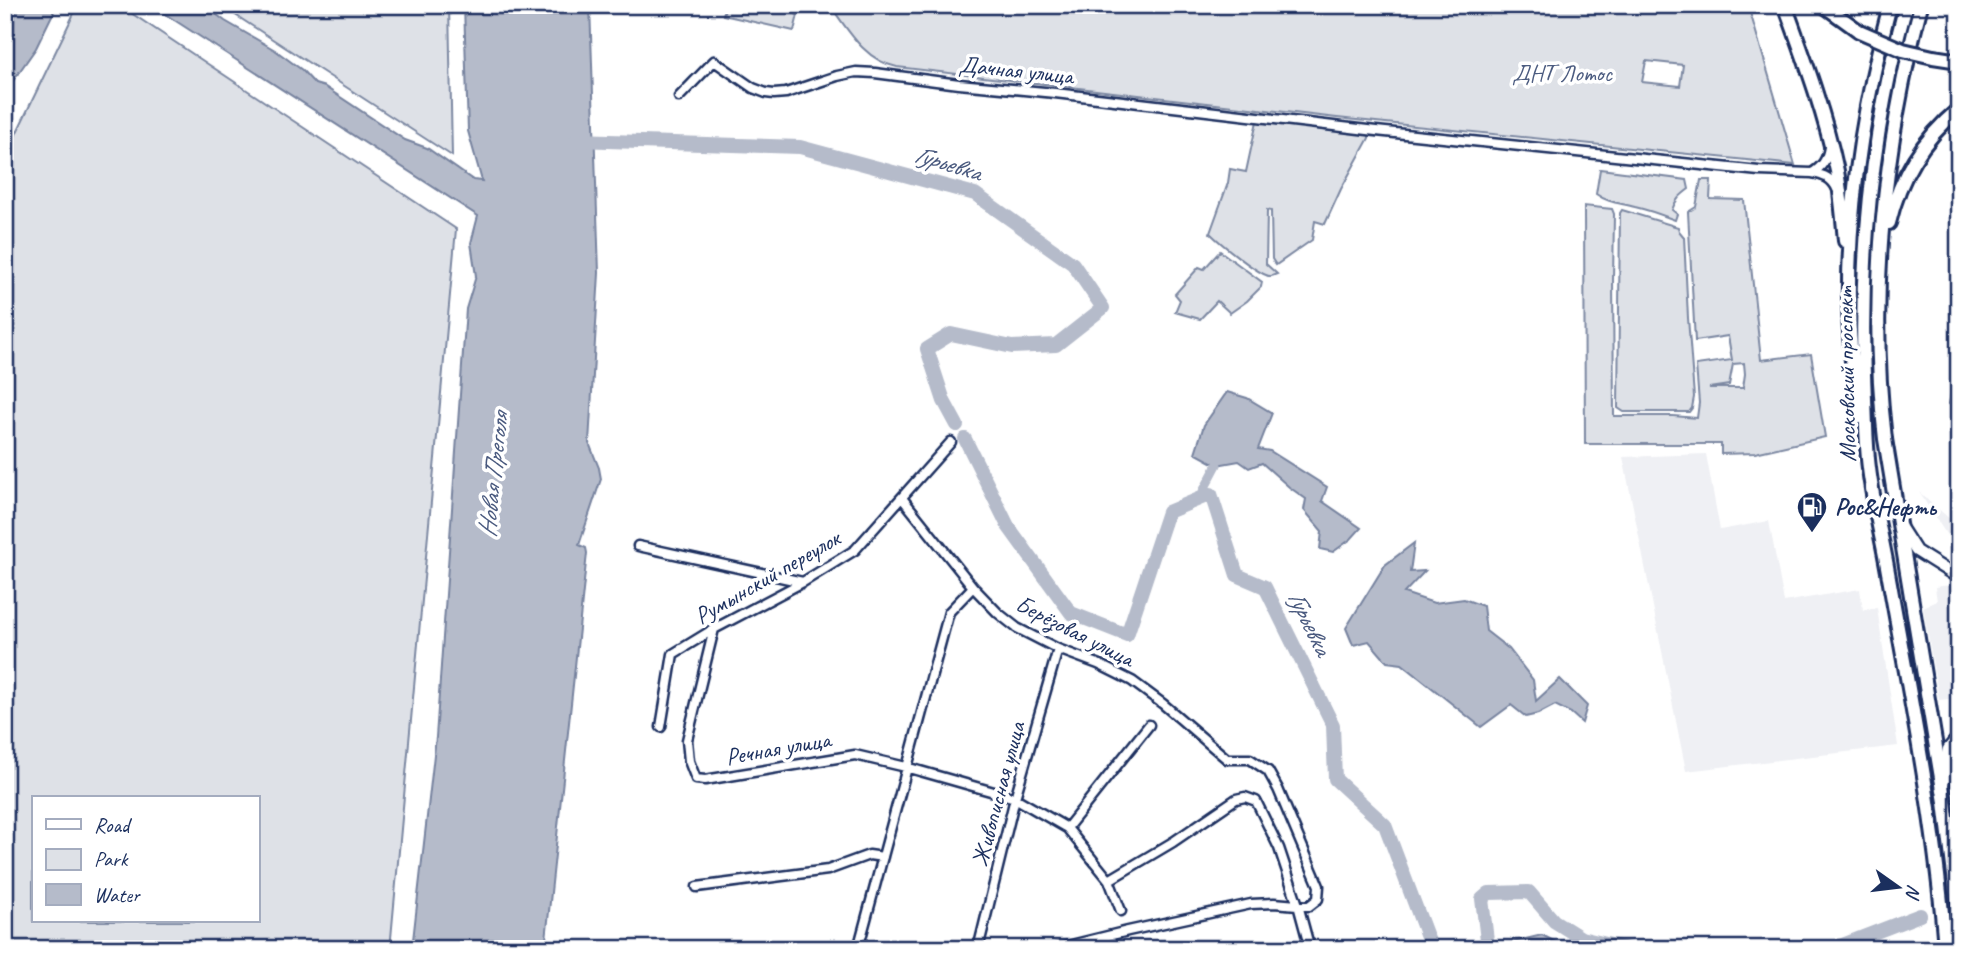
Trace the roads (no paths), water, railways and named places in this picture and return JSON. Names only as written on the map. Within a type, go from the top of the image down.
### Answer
[{"type":"highway","points":[[1785,5],[1829,138],[1842,202],[1849,280]]},
{"type":"highway","points":[[1823,5],[1859,31],[1903,50],[1959,61]]},
{"type":"highway","points":[[1869,468],[1860,428],[1850,355],[1849,280],[1860,152],[1890,5]]},
{"type":"highway","name":"Московский проспект","points":[[1906,5],[1885,97],[1873,174],[1867,225],[1863,360],[1869,468],[1916,729],[1942,906],[1945,949]]},
{"type":"highway","name":"Московский проспект","points":[[1922,5],[1905,72],[1892,148],[1884,210],[1878,329],[1882,413],[1945,802],[1958,910]]},
{"type":"highway","points":[[1880,268],[1903,178],[1922,146],[1939,126],[1959,109]]},
{"type":"main road","points":[[1898,522],[1916,551],[1959,578]]},
{"type":"main road","points":[[1945,802],[1948,749],[1959,736]]},
{"type":"street","name":"Дачная улица","points":[[679,97],[714,61],[753,88],[774,94],[786,93],[856,72],[875,73],[1376,131],[1759,171],[1812,173]]},
{"type":"street","points":[[1812,173],[1821,168],[1826,159],[1829,138]]},
{"type":"street","points":[[1812,173],[1830,179],[1842,202]]},
{"type":"street","name":"Румынский переулок","points":[[661,727],[673,654],[855,550],[951,442]]},
{"type":"street","name":"Берёзовая улица","points":[[902,498],[973,587],[1017,628],[1132,681],[1227,759],[1250,760],[1268,771],[1319,886],[1318,899],[1314,903],[1309,906],[1298,905]]},
{"type":"street","points":[[638,546],[803,582]]},
{"type":"street","points":[[858,949],[949,612],[973,587]]},
{"type":"street","name":"Речная улица","points":[[713,629],[687,740],[689,761],[696,779],[705,780],[855,755],[1015,798],[1068,828]]},
{"type":"street","name":"Живописная улица","points":[[978,949],[1015,798],[1058,649]]},
{"type":"street","points":[[1121,911],[1109,880],[1068,828],[1149,725]]},
{"type":"street","points":[[1109,880],[1173,842],[1236,799],[1245,797],[1256,801],[1279,848],[1310,949]]},
{"type":"street","points":[[697,887],[828,870],[869,855],[883,857]]},
{"type":"street","points":[[1055,949],[1128,930],[1251,904],[1298,905]]},
{"type":"water","points":[[5,5],[57,5],[36,48],[5,92]]},
{"type":"water","name":"Новая Преголя","points":[[151,5],[204,5],[225,21],[275,50],[302,70],[315,84],[325,87],[405,140],[427,148],[473,180],[482,181],[468,131],[464,5],[590,5],[599,273],[589,443],[601,479],[579,545],[586,548],[587,553],[545,949],[412,949],[436,737],[466,309],[476,276],[471,243],[478,216]]},
{"type":"water","points":[[1959,351],[1959,413],[1949,404]]},
{"type":"water","points":[[1227,392],[1247,398],[1272,413],[1258,449],[1270,451],[1327,487],[1322,501],[1361,528],[1351,539],[1333,552],[1320,549],[1322,531],[1304,510],[1306,499],[1262,463],[1249,468],[1239,461],[1217,465],[1195,453],[1204,425]]},
{"type":"water","points":[[1414,543],[1410,572],[1425,571],[1404,593],[1434,603],[1464,599],[1483,606],[1486,631],[1509,649],[1533,680],[1536,701],[1560,679],[1587,706],[1582,723],[1571,713],[1555,705],[1526,717],[1511,705],[1481,727],[1402,664],[1387,662],[1369,641],[1353,645],[1346,628],[1385,565]]},
{"type":"water","points":[[1542,935],[1569,949],[1504,949],[1504,944]]},
{"type":"waterway","name":"Гурьевка","points":[[576,140],[800,147],[975,194],[1073,264],[1103,308],[1056,345],[1012,347],[951,334],[927,349],[944,401],[957,425]]},
{"type":"waterway","name":"Гурьевка","points":[[965,439],[1008,526],[1071,613],[1127,635],[1168,512],[1211,494],[1237,575],[1265,587],[1333,725],[1335,779],[1385,825],[1433,949]]},
{"type":"waterway","points":[[1199,499],[1217,465]]},
{"type":"waterway","name":"Гурьевка","points":[[1486,949],[1482,899],[1489,893],[1529,892],[1554,921],[1581,938],[1628,949]]},
{"type":"waterway","name":"Гурьевка","points":[[1832,949],[1920,915]]},
{"type":"place","name":"Рос&Нефть","points":[[1812,534]]},
{"type":"park label","name":"ДНТ Лотос","points":[[1562,73]]}]
